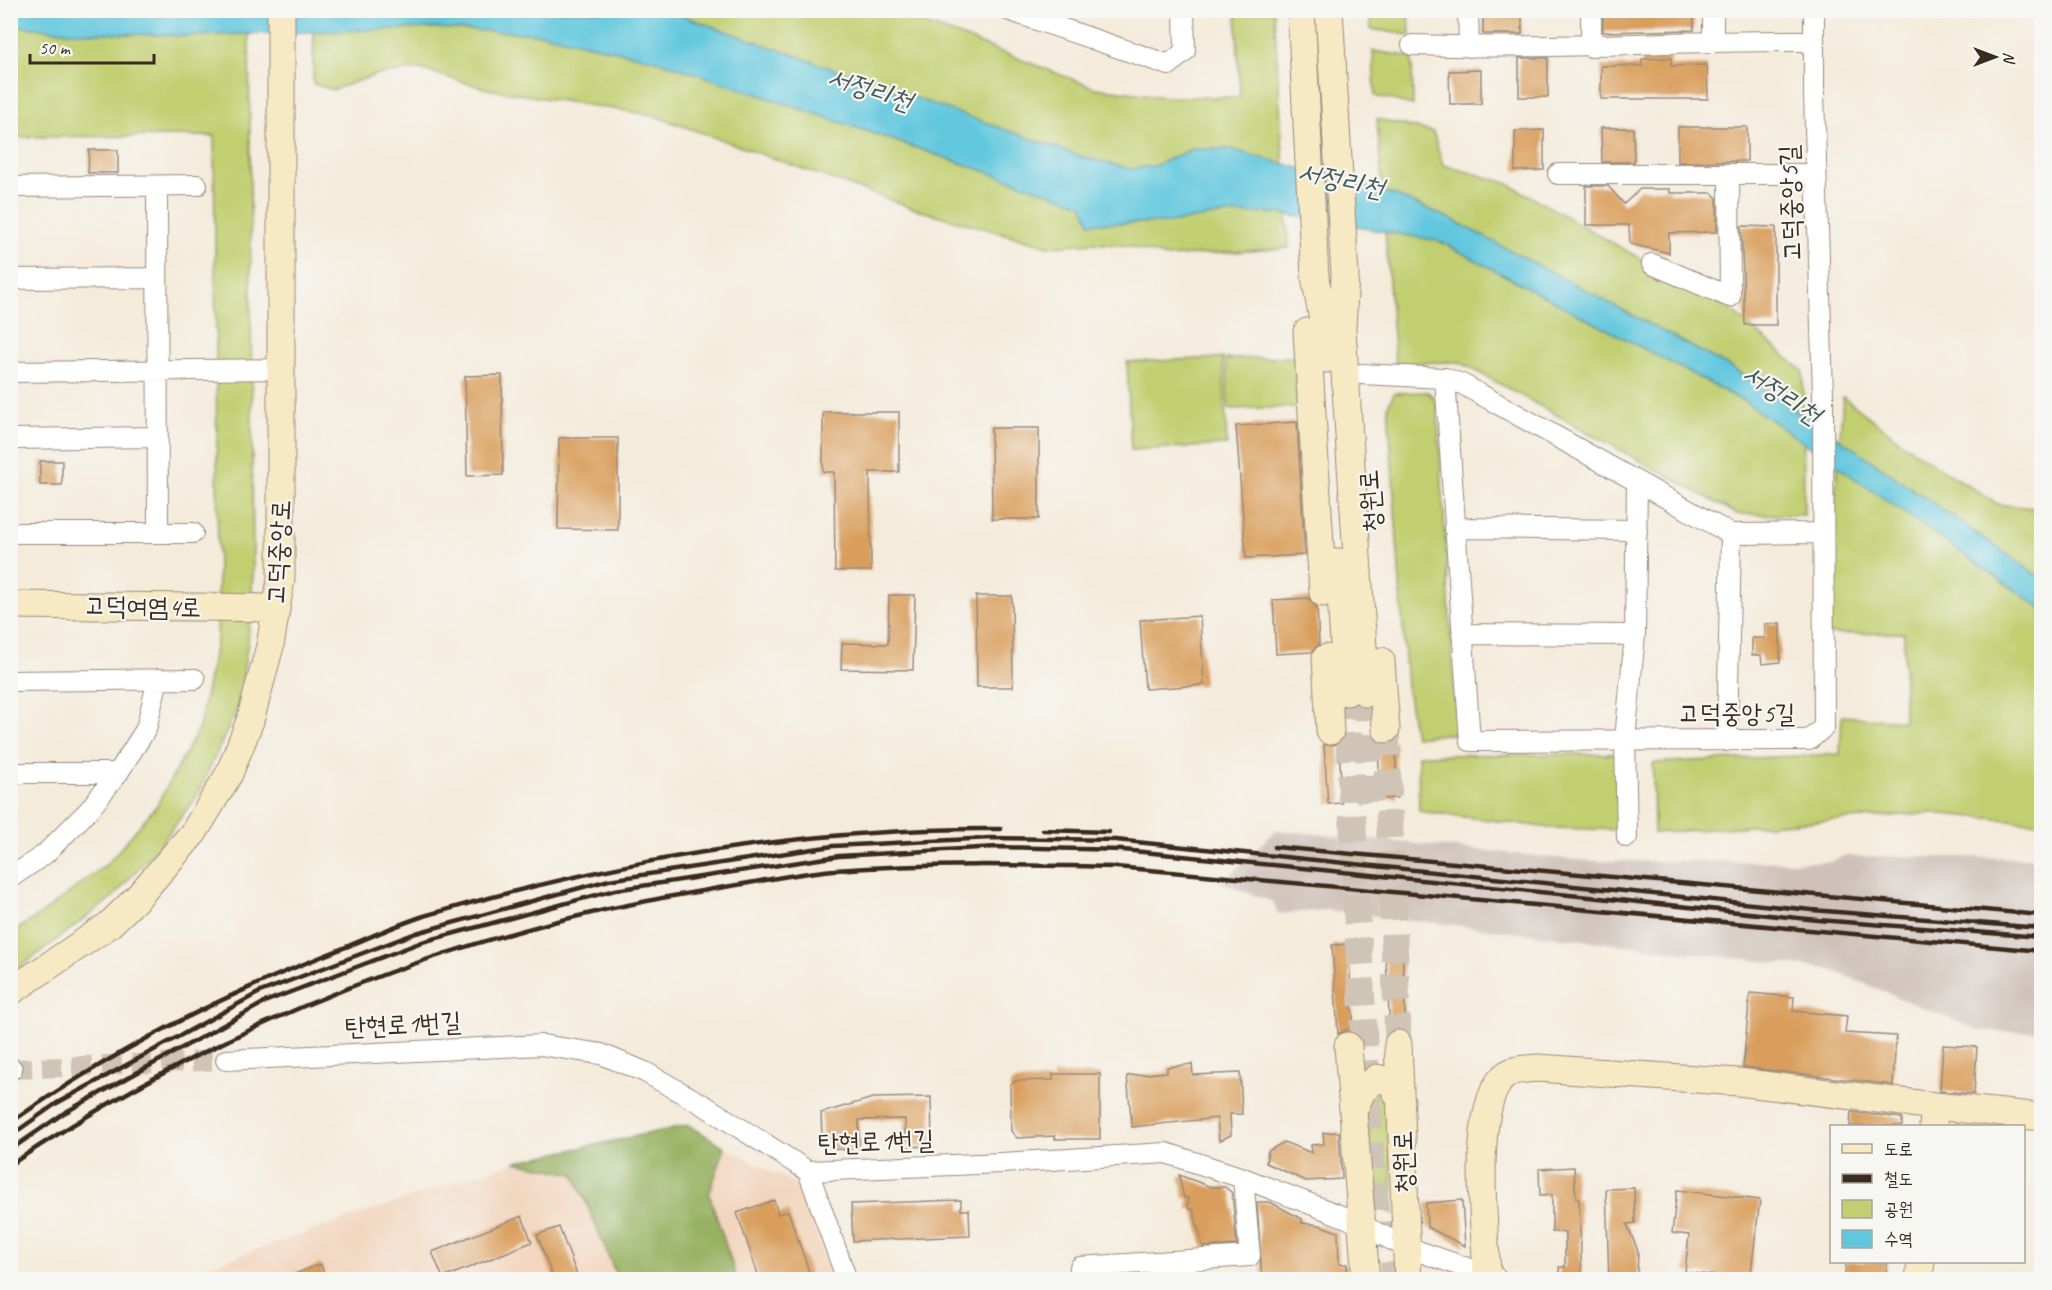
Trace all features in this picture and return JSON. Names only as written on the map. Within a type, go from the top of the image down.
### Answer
[{"type":"main road","name":"고덕중앙로","points":[[10,992],[109,925],[137,898],[194,832],[229,774],[250,721],[270,646],[281,579],[283,369],[280,10]]},
{"type":"main road","name":"청원로","points":[[1300,10],[1315,277],[1306,327],[1356,695],[1386,729]]},
{"type":"main road","name":"청원로","points":[[1329,10],[1345,275],[1342,329],[1356,695]]},
{"type":"main road","name":"청원로","points":[[1330,731],[1356,695],[1361,374],[1358,330],[1345,275]]},
{"type":"main road","name":"고덕여염4로","points":[[10,605],[276,608]]},
{"type":"main road","name":"청원로","points":[[1398,1044],[1408,1280]]},
{"type":"main road","name":"청원로","points":[[1348,1046],[1355,1107],[1366,1280]]},
{"type":"main road","points":[[1493,1277],[1482,1153],[1484,1122],[1493,1089],[1508,1073],[1538,1068],[1715,1081],[1934,1116],[2042,1117]]},
{"type":"main road","points":[[1355,1107],[1362,1091],[1377,1078],[1390,1082],[1401,1101]]},
{"type":"main road","points":[[1919,1280],[1921,1263]]},
{"type":"street","points":[[1008,10],[1169,65],[1185,51],[1184,10]]},
{"type":"street","points":[[1067,10],[1067,31]]},
{"type":"street","points":[[1468,10],[1469,47]]},
{"type":"street","points":[[1591,10],[1591,47]]},
{"type":"street","points":[[1713,10],[1713,40]]},
{"type":"street","name":"고덕중앙5길","points":[[1445,378],[1470,741],[1809,740],[1824,727],[1823,394],[1816,174],[1814,10]]},
{"type":"street","points":[[1412,45],[1591,47],[1713,40],[1814,41]]},
{"type":"street","points":[[1558,174],[1729,176],[1816,174]]},
{"type":"street","points":[[1652,264],[1730,297],[1729,176]]},
{"type":"street","points":[[10,187],[197,185]]},
{"type":"street","points":[[157,187],[158,532]]},
{"type":"street","points":[[10,279],[157,278]]},
{"type":"street","points":[[10,372],[283,369]]},
{"type":"street","points":[[1361,374],[1445,378],[1462,384],[1731,534],[1822,533]]},
{"type":"street","points":[[10,439],[158,437]]},
{"type":"street","points":[[1627,837],[1626,739],[1635,634],[1637,482]]},
{"type":"street","points":[[1454,528],[1636,530]]},
{"type":"street","points":[[10,533],[193,533]]},
{"type":"street","points":[[1728,741],[1731,534]]},
{"type":"street","points":[[1462,634],[1635,634]]},
{"type":"street","points":[[10,878],[45,854],[89,810],[118,773],[146,729],[159,679]]},
{"type":"street","points":[[10,681],[195,679]]},
{"type":"street","points":[[10,773],[118,773]]},
{"type":"street","name":"탄현로1번길","points":[[226,1060],[530,1045],[601,1054],[645,1071],[808,1171],[1166,1153],[1243,1178],[1363,1226],[1406,1246],[1493,1277]]},
{"type":"street","points":[[808,1171],[847,1280]]},
{"type":"street","points":[[1080,1273],[1250,1256],[1243,1178]]},
{"type":"shaded area","points":[[1276,830],[1587,861],[1831,862],[1842,856],[2041,858],[2041,1032],[1979,1031],[1829,969],[1326,910],[1278,914],[1273,902],[1222,883]]},
{"type":"shaded area","points":[[725,1147],[801,1187],[832,1279],[737,1279],[709,1194]]},
{"type":"shaded area","points":[[515,1162],[574,1174],[618,1279],[200,1280],[197,1270]]},
{"type":"green space","points":[[885,10],[955,34],[1095,88],[1167,97],[1240,97],[1236,11],[1274,11],[1289,248],[1167,257],[1130,246],[1094,243],[1049,246],[918,210],[652,115],[487,89],[420,69],[375,75],[333,90],[313,84],[314,11]]},
{"type":"green space","points":[[11,11],[249,11],[253,574],[248,642],[237,709],[197,796],[163,841],[113,897],[11,974],[11,933],[40,915],[108,863],[157,805],[199,728],[217,638],[218,575],[214,136],[11,137]]},
{"type":"green space","points":[[1370,11],[1409,11],[1410,35],[1371,29]]},
{"type":"green space","points":[[1373,51],[1412,57],[1413,105],[1375,96]]},
{"type":"green space","points":[[1377,119],[1433,132],[1443,165],[1507,183],[1729,309],[1803,371],[1804,515],[1737,514],[1460,362],[1395,363]]},
{"type":"green space","points":[[1295,357],[1297,407],[1228,409],[1226,359]]},
{"type":"green space","points":[[1223,358],[1227,445],[1131,450],[1127,362]]},
{"type":"green space","points":[[1428,392],[1437,401],[1457,733],[1415,737],[1407,688],[1388,406],[1394,393]]},
{"type":"green space","points":[[1843,397],[1915,452],[1997,504],[2041,509],[2041,823],[1932,813],[1654,833],[1653,763],[1840,754],[1842,716],[1904,721],[1904,633],[1825,634]]},
{"type":"green space","points":[[1615,754],[1627,767],[1625,830],[1551,828],[1419,811],[1418,755]]},
{"type":"green space","points":[[1377,1093],[1388,1099],[1394,1215],[1383,1207],[1370,1155],[1368,1101]]},
{"type":"green space","points":[[688,1125],[725,1147],[709,1194],[737,1279],[618,1279],[574,1174],[515,1162]]},
{"type":"water","name":"서정리천","points":[[11,10],[669,11],[1083,157],[1131,169],[1154,166],[1192,149],[1231,149],[1395,195],[1451,219],[1732,368],[1852,447],[2041,578],[2041,608],[1745,402],[1439,241],[1276,213],[1226,214],[1169,223],[1090,223],[1082,204],[656,60],[542,34],[434,28],[186,36],[69,32],[11,25]]},
{"type":"building","points":[[1603,10],[1694,10],[1694,30],[1603,32]]},
{"type":"building","points":[[1483,11],[1522,11],[1522,34],[1483,34]]},
{"type":"building","points":[[1519,58],[1548,58],[1548,97],[1519,97]]},
{"type":"building","points":[[1671,58],[1671,66],[1707,65],[1708,99],[1601,99],[1601,66],[1642,66],[1642,59]]},
{"type":"building","points":[[1481,70],[1481,104],[1450,104],[1449,71]]},
{"type":"building","points":[[1678,127],[1747,127],[1747,161],[1678,162]]},
{"type":"building","points":[[1601,128],[1633,128],[1634,162],[1602,162]]},
{"type":"building","points":[[1544,130],[1544,170],[1515,171],[1515,131]]},
{"type":"building","points":[[89,150],[118,150],[118,173],[88,173]]},
{"type":"building","points":[[1586,186],[1608,186],[1624,204],[1640,189],[1670,189],[1670,193],[1712,193],[1717,198],[1717,232],[1669,233],[1669,253],[1630,244],[1629,225],[1586,225]]},
{"type":"building","points":[[1741,226],[1776,227],[1776,325],[1745,325]]},
{"type":"building","points":[[502,375],[503,475],[467,476],[465,376]]},
{"type":"building","points":[[823,412],[899,412],[899,472],[870,472],[871,571],[835,571],[834,472],[823,472]]},
{"type":"building","points":[[1297,422],[1305,555],[1246,558],[1236,426]]},
{"type":"building","points":[[991,428],[1039,428],[1039,519],[992,519]]},
{"type":"building","points":[[559,438],[618,438],[618,530],[558,529]]},
{"type":"building","points":[[40,461],[62,461],[62,485],[40,485]]},
{"type":"building","points":[[889,595],[915,595],[913,670],[841,669],[842,643],[888,644]]},
{"type":"building","points":[[976,596],[1012,596],[1013,687],[977,687]]},
{"type":"building","points":[[1308,598],[1317,607],[1319,644],[1312,652],[1276,654],[1273,600]]},
{"type":"building","points":[[1200,616],[1204,685],[1145,689],[1140,620]]},
{"type":"building","points":[[1780,623],[1780,662],[1762,664],[1761,655],[1752,655],[1752,638],[1765,638],[1765,624]]},
{"type":"building","points":[[1395,742],[1397,798],[1380,799],[1378,743],[1387,745]]},
{"type":"building","points":[[1339,744],[1342,803],[1328,804],[1324,745]]},
{"type":"building","points":[[1402,942],[1406,1031],[1398,1028],[1390,1031],[1385,943]]},
{"type":"building","points":[[1348,944],[1354,1032],[1346,1030],[1338,1034],[1332,945]]},
{"type":"building","points":[[1750,993],[1794,997],[1793,1011],[1847,1016],[1845,1033],[1896,1036],[1893,1085],[1743,1067]]},
{"type":"building","points":[[1943,1045],[1977,1047],[1974,1094],[1940,1091]]},
{"type":"building","points":[[1192,1064],[1193,1075],[1240,1073],[1242,1114],[1230,1114],[1231,1135],[1219,1141],[1217,1118],[1132,1127],[1127,1076],[1167,1072],[1167,1067]]},
{"type":"building","points":[[1053,1074],[1100,1074],[1100,1139],[1055,1139],[1055,1136],[1017,1138],[1011,1131],[1010,1085],[1015,1081],[1053,1080]]},
{"type":"building","points":[[931,1097],[932,1146],[905,1147],[905,1119],[859,1120],[859,1150],[831,1149],[822,1136],[821,1113],[873,1098]]},
{"type":"building","points":[[1851,1112],[1902,1118],[1902,1125],[1850,1125]]},
{"type":"building","points":[[1339,1132],[1342,1179],[1306,1181],[1266,1163],[1268,1151],[1284,1142],[1312,1153],[1311,1145],[1324,1144],[1323,1133]]},
{"type":"building","points":[[1574,1167],[1576,1199],[1579,1199],[1582,1280],[1560,1280],[1559,1267],[1565,1267],[1565,1232],[1552,1232],[1552,1195],[1540,1196],[1539,1169]]},
{"type":"building","points":[[1179,1175],[1211,1187],[1225,1187],[1232,1193],[1237,1245],[1203,1247],[1193,1209],[1188,1209],[1188,1198],[1184,1198]]},
{"type":"building","points":[[1634,1188],[1635,1223],[1627,1224],[1638,1251],[1637,1280],[1609,1280],[1606,1189]]},
{"type":"building","points":[[1677,1190],[1760,1200],[1750,1280],[1685,1272],[1689,1235],[1672,1233]]},
{"type":"building","points":[[774,1200],[778,1214],[788,1211],[812,1280],[760,1280],[737,1213]]},
{"type":"building","points":[[961,1200],[961,1210],[969,1210],[970,1236],[853,1241],[851,1204]]},
{"type":"building","points":[[1462,1200],[1465,1246],[1427,1227],[1426,1203]]},
{"type":"building","points":[[1257,1202],[1270,1202],[1302,1219],[1302,1223],[1319,1225],[1338,1232],[1339,1264],[1347,1264],[1348,1280],[1262,1280]]},
{"type":"building","points":[[522,1216],[532,1242],[443,1278],[432,1252]]},
{"type":"building","points":[[559,1227],[579,1280],[554,1280],[537,1235]]},
{"type":"building","points":[[1846,1263],[1887,1263],[1886,1279],[1845,1276]]},
{"type":"building","points":[[321,1264],[326,1280],[284,1280],[284,1278]]},
{"type":"tunnel","points":[[1347,692],[1376,1247]]},
{"type":"tunnel","points":[[1366,693],[1371,811]]},
{"type":"tunnel","points":[[1386,729],[1398,1044]]},
{"type":"tunnel","points":[[12,1069],[226,1060]]},
{"type":"tunnel","points":[[1391,1221],[1395,1280]]},
{"type":"railway","points":[[10,1123],[88,1072],[170,1026],[298,966],[424,916],[566,879],[710,851],[855,834],[1001,829]]},
{"type":"railway","points":[[1043,830],[1109,832]]},
{"type":"railway","points":[[10,1136],[57,1103],[260,992],[416,933],[609,880],[833,846],[991,838],[1116,840],[1812,910],[2042,928]]},
{"type":"railway","points":[[10,1150],[64,1113],[267,1001],[422,942],[615,890],[839,856],[997,847],[1123,850],[1818,920],[2042,937]]},
{"type":"railway","points":[[1274,847],[2042,915]]},
{"type":"railway","points":[[10,1165],[92,1113],[176,1066],[262,1024],[350,987],[439,955],[530,928],[623,906],[821,871],[941,865],[1116,867],[2042,951]]}]
